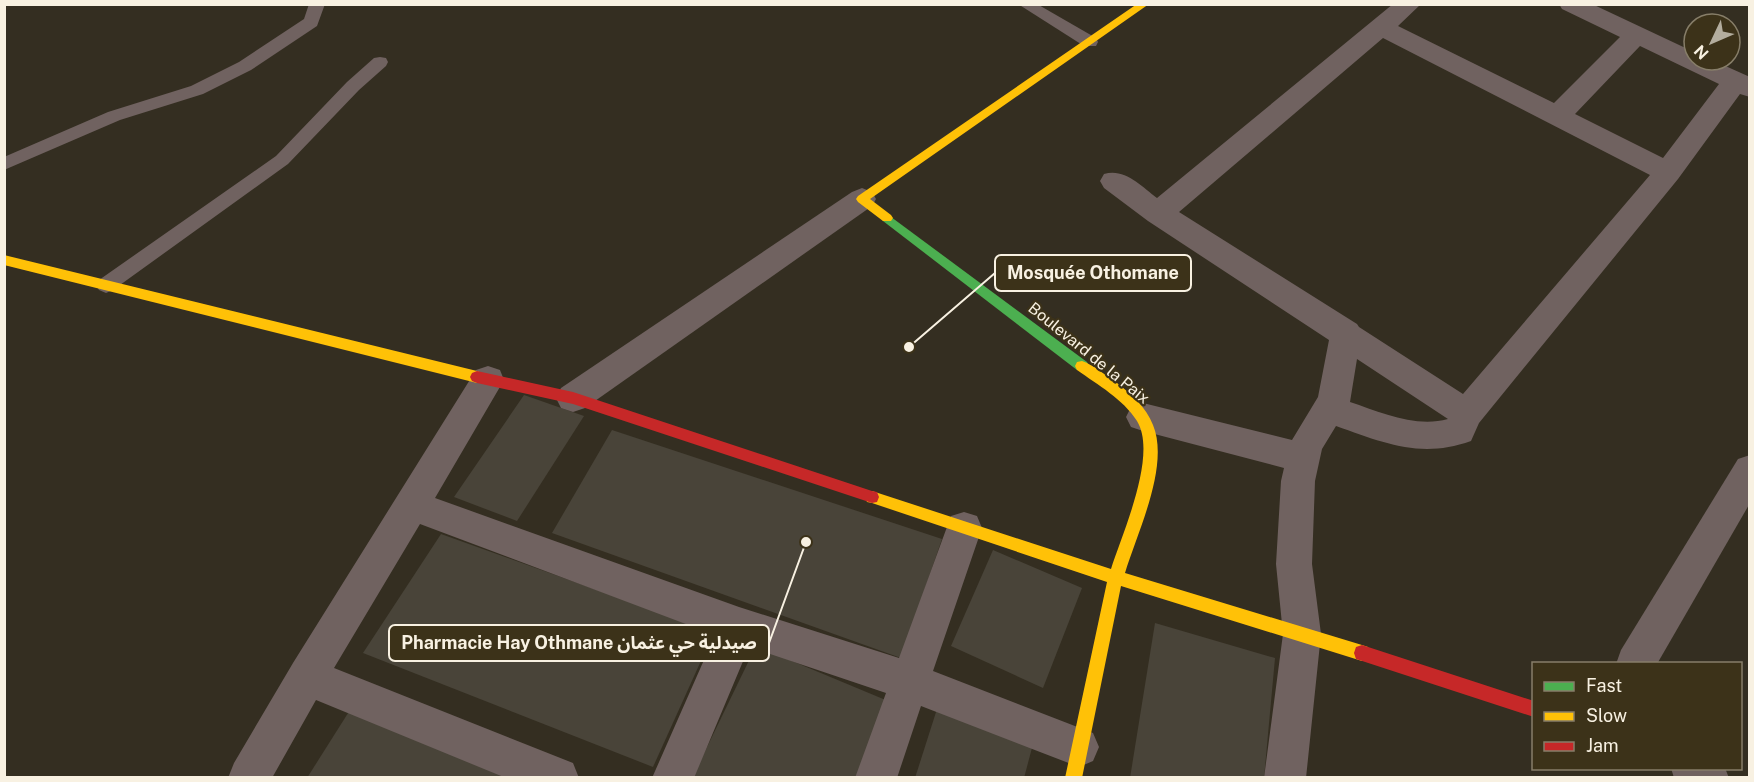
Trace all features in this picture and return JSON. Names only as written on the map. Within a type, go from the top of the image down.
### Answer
[{"type":"street","points":[[573,398],[1144,4]]},
{"type":"street","points":[[1158,213],[1383,28],[1409,4]]},
{"type":"street","points":[[1330,409],[1390,429],[1425,437],[1440,437],[1459,431],[1467,414],[1742,84],[1571,4]]},
{"type":"street","points":[[1383,28],[1668,172]]},
{"type":"street","points":[[1557,116],[1637,35]]},
{"type":"street","points":[[1114,181],[1158,213],[1346,333],[1467,414]]},
{"type":"street","name":"Boulevard de la Paix","points":[[862,199],[1124,398],[1143,417],[1150,442],[1148,466],[1140,505],[1116,577],[1076,762]]},
{"type":"street","points":[[4,260],[488,380],[573,398],[964,528],[1532,709]]},
{"type":"street","points":[[1285,777],[1302,634],[1294,564],[1298,481],[1306,446],[1334,400],[1346,333]]},
{"type":"street","points":[[249,777],[307,677],[488,380]]},
{"type":"street","points":[[1143,417],[1302,458]]},
{"type":"street","points":[[1636,662],[1749,470]]},
{"type":"street","points":[[413,506],[739,625],[911,682],[1076,762]]},
{"type":"street","points":[[876,777],[964,528]]},
{"type":"street","points":[[673,777],[739,625]]},
{"type":"street","points":[[307,677],[558,777]]},
{"type":"lane","points":[[4,164],[114,116],[198,90],[244,66],[311,22],[317,4]]},
{"type":"lane","points":[[1025,4],[1090,42]]},
{"type":"lane","points":[[106,285],[282,160],[353,86],[380,62]]},
{"type":"building","points":[[524,395],[584,416],[517,521],[454,497]]},
{"type":"building","points":[[612,430],[942,539],[901,658],[552,533]]},
{"type":"building","points":[[441,534],[714,632],[653,767],[363,653]]},
{"type":"building","points":[[993,550],[1082,588],[1043,688],[951,646]]},
{"type":"building","points":[[1155,623],[1275,658],[1264,778],[1130,778]]},
{"type":"building","points":[[756,646],[888,701],[857,778],[692,778]]},
{"type":"building","points":[[937,709],[1033,744],[1024,778],[915,778]]},
{"type":"building","points":[[350,710],[516,778],[307,778]]},
{"type":"traffic: fast","points":[[887,218],[1082,366]]},
{"type":"traffic: slow","points":[[887,218],[862,199],[1144,4]]},
{"type":"traffic: slow","points":[[4,260],[477,377]]},
{"type":"traffic: slow","points":[[1073,778],[1098,652],[1116,577],[1141,502],[1150,462],[1147,427],[1136,409],[1128,400],[1082,366]]},
{"type":"traffic: slow","points":[[872,497],[1142,586],[1362,653]]},
{"type":"traffic: jam","points":[[477,377],[573,398],[872,497]]},
{"type":"traffic: jam","points":[[1362,653],[1532,708]]},
{"type":"place","name":"Mosquée Othomane","points":[[909,347]]},
{"type":"place","name":"Pharmacie Hay Othmane صيدلية حي عثمان","points":[[806,542]]}]
